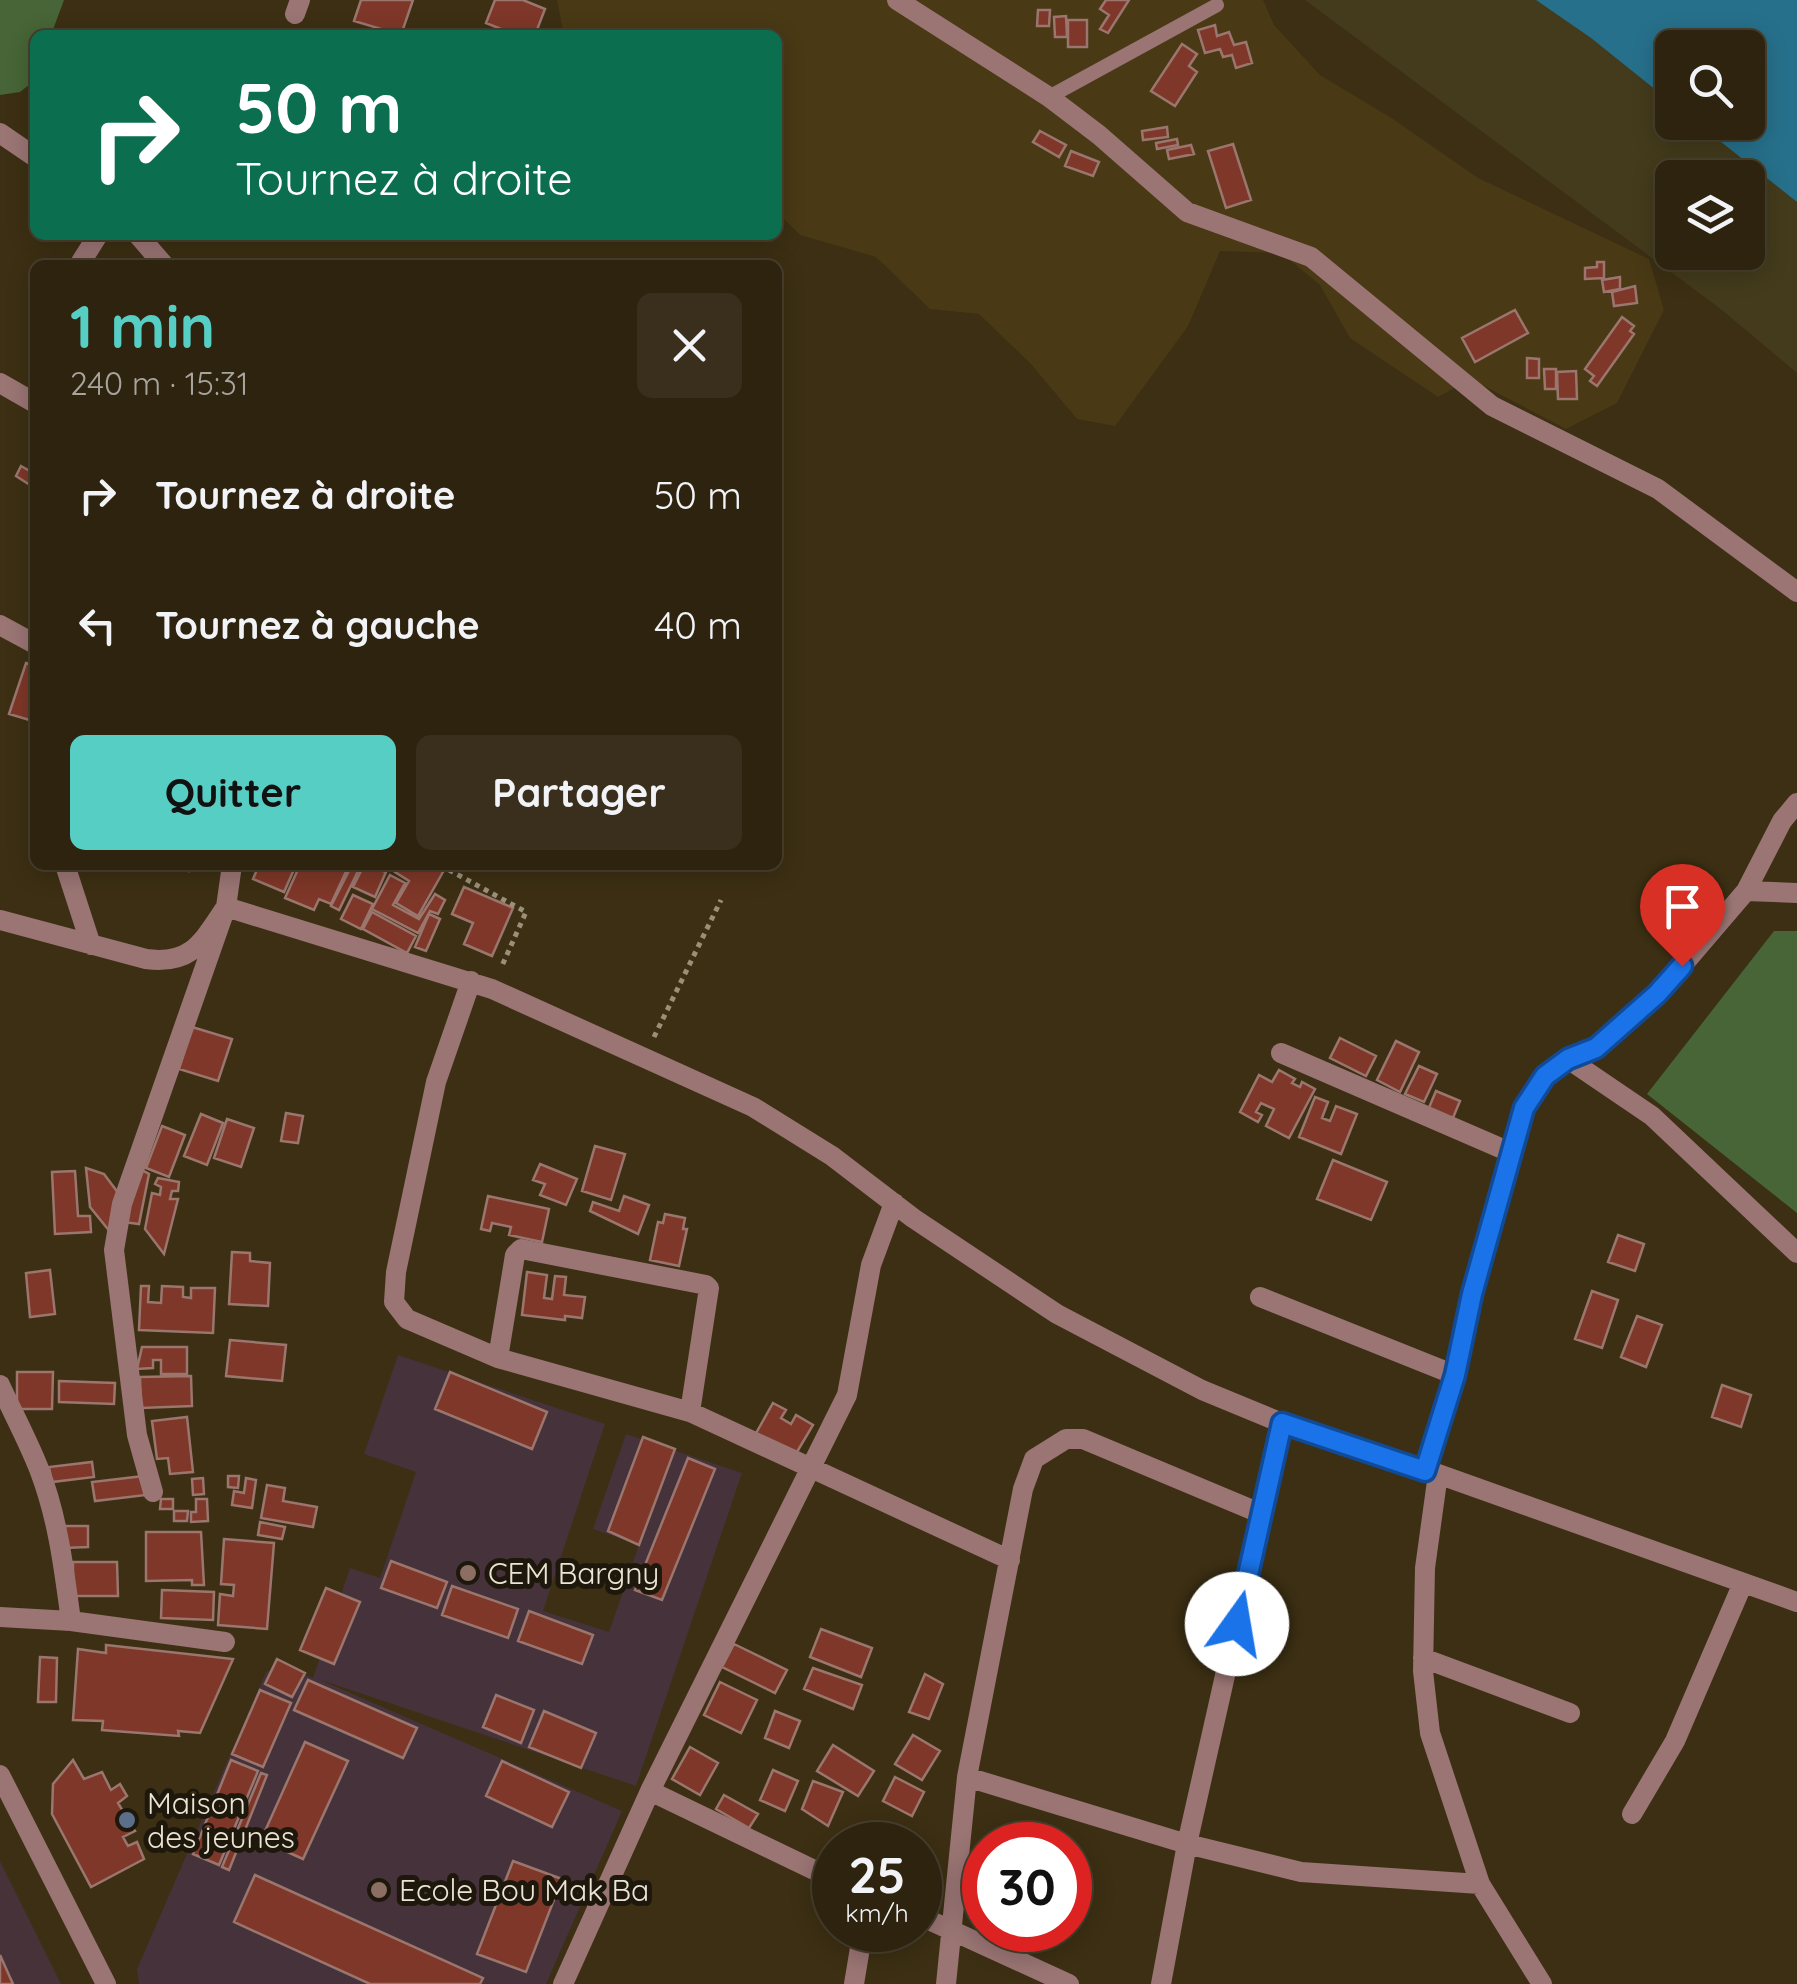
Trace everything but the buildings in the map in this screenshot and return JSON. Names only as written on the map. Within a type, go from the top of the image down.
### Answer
[{"type":"street","points":[[897,0],[1048,97],[1099,135],[1186,212],[1311,258],[1492,406],[1658,490],[1797,592]]},
{"type":"street","points":[[0,133],[30,154]]},
{"type":"street","points":[[142,240],[160,260]]},
{"type":"street","points":[[0,384],[30,400]]},
{"type":"street","points":[[0,625],[30,641]]},
{"type":"street","points":[[1542,1984],[1480,1884],[1430,1732],[1423,1658],[1432,1472],[1472,1294],[1524,1108],[1545,1076],[1568,1059],[1596,1048],[1657,994],[1746,891],[1782,821],[1797,803]]},
{"type":"street","points":[[67,870],[91,945]]},
{"type":"street","points":[[153,1492],[136,1435],[114,1250],[122,1204],[226,907],[231,870]]},
{"type":"street","points":[[1746,891],[1797,893]]},
{"type":"street","points":[[0,920],[156,961],[184,958],[202,943],[226,907]]},
{"type":"street","points":[[226,907],[492,990],[754,1108],[832,1156],[1057,1314],[1202,1390],[1282,1423],[1797,1602]]},
{"type":"street","points":[[470,982],[436,1082],[396,1272],[394,1302],[408,1319],[498,1358],[690,1412],[1010,1560]]},
{"type":"street","points":[[1282,1053],[1512,1153]]},
{"type":"street","points":[[1568,1059],[1652,1116],[1797,1254]]},
{"type":"street","points":[[563,1984],[650,1791],[847,1395],[871,1265],[894,1203]]},
{"type":"street","points":[[498,1358],[517,1250],[706,1285],[709,1288],[690,1412]]},
{"type":"street","points":[[1260,1298],[1455,1375]]},
{"type":"street","points":[[0,1385],[50,1502],[71,1621]]},
{"type":"street","points":[[1160,1984],[1187,1844],[1282,1423]]},
{"type":"street","points":[[946,1984],[967,1777],[1023,1489],[1034,1458],[1066,1440],[1083,1439],[1262,1514]]},
{"type":"street","points":[[1632,1814],[1675,1742],[1744,1583]]},
{"type":"street","points":[[0,1617],[71,1621],[225,1642]]},
{"type":"street","points":[[1423,1658],[1570,1713]]},
{"type":"street","points":[[0,1775],[106,1984]]},
{"type":"street","points":[[967,1777],[1187,1844],[1301,1872],[1480,1884]]},
{"type":"street","points":[[650,1791],[812,1869]]},
{"type":"street","points":[[0,1823],[14,1801]]},
{"type":"street","points":[[942,1925],[1069,1984]]},
{"type":"street","points":[[854,1984],[859,1952]]},
{"type":"lane","points":[[1048,97],[1217,4]]},
{"type":"path","points":[[449,870],[526,912],[492,990]]},
{"type":"path","points":[[644,1058],[721,900]]},
{"type":"shaded area","points":[[557,0],[1263,0],[1274,25],[1320,75],[1393,119],[1478,178],[1649,259],[1664,310],[1617,403],[1566,429],[1471,379],[1438,397],[1350,338],[1320,285],[1281,253],[1220,251],[1188,326],[1115,426],[1077,419],[1031,364],[979,314],[930,309],[876,257],[800,235],[782,217],[782,30],[563,30]]},
{"type":"shaded area","points":[[398,1355],[605,1424],[543,1611],[609,1632],[639,1545],[593,1529],[626,1434],[742,1473],[636,1786],[318,1679],[622,1811],[546,1984],[139,1984],[137,1969],[266,1672],[281,1665],[313,1678],[350,1568],[380,1578],[416,1472],[364,1454]]},
{"type":"shaded area","points":[[0,1861],[61,1984],[0,1984]]},
{"type":"green space","points":[[0,0],[64,0],[53,30],[30,30],[30,84],[20,92],[0,95]]},
{"type":"green space","points":[[1774,931],[1797,931],[1797,1213],[1647,1094]]},
{"type":"sand","points":[[1305,0],[1536,0],[1655,89],[1655,140],[1719,140],[1744,160],[1655,160],[1655,260]]},
{"type":"sand","points":[[1765,177],[1797,202],[1797,373],[1668,270],[1765,270]]},
{"type":"water","points":[[1536,0],[1797,0],[1797,202],[1765,177],[1765,160],[1744,160],[1719,140],[1765,140],[1765,30],[1655,30],[1655,89]]},
{"type":"place","name":"CEM Bargny","points":[[468,1573]]},
{"type":"place","name":"Maison des jeunes","points":[[127,1820]]},
{"type":"place","name":"Ecole Bou Mak Ba","points":[[379,1890]]},
{"type":"route","points":[[1237,1624],[1282,1423],[1425,1471],[1455,1375],[1472,1294],[1524,1108],[1545,1076],[1568,1059],[1596,1048],[1657,994],[1682,966]]}]
